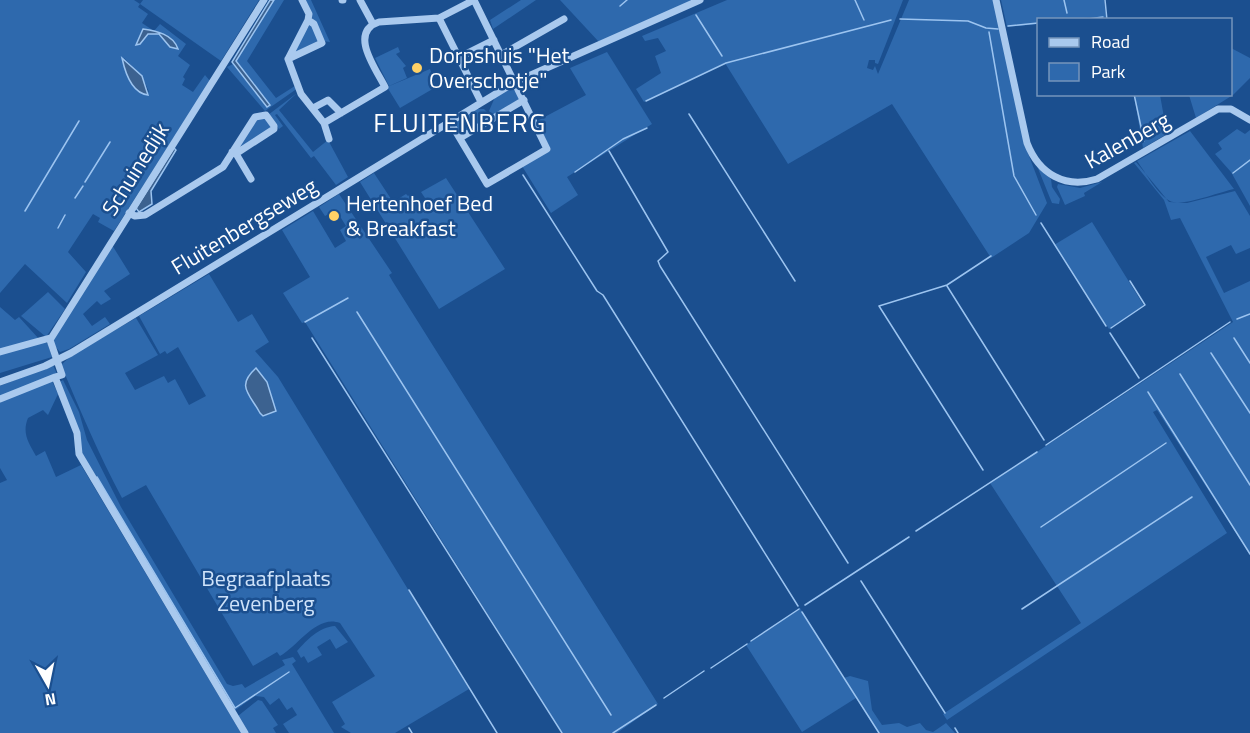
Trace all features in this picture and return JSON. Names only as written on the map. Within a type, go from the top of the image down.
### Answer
[{"type":"street","name":"Schuinedijk","points":[[50,338],[264,0]]},
{"type":"street","points":[[288,59],[322,43],[314,24],[308,20],[302,0]]},
{"type":"street","points":[[360,0],[373,24]]},
{"type":"street","points":[[324,123],[385,87],[364,44],[366,31],[373,24],[439,18],[474,0],[547,149],[487,184],[450,122]]},
{"type":"street","name":"Fluitenbergseweg","points":[[0,382],[57,360],[515,82],[700,0]]},
{"type":"street","name":"Kalenberg","points":[[996,0],[1027,143],[1035,161],[1057,178],[1077,183],[1097,179],[1224,108],[1231,109],[1250,120]]},
{"type":"street","points":[[439,18],[481,102]]},
{"type":"street","points":[[501,55],[564,19]]},
{"type":"street","points":[[308,20],[288,59],[301,94],[324,123],[329,139]]},
{"type":"street","points":[[458,58],[494,40]]},
{"type":"street","points":[[313,108],[328,100],[341,113]]},
{"type":"street","points":[[460,138],[524,100]]},
{"type":"street","points":[[129,213],[139,217],[152,212],[223,167],[255,117],[266,115],[274,126],[273,129],[234,152]]},
{"type":"street","points":[[234,152],[250,180]]},
{"type":"street","points":[[0,352],[50,338],[62,375],[0,399]]},
{"type":"street","points":[[55,377],[78,436],[79,454],[82,460],[245,733]]},
{"type":"green space","points":[[0,0],[134,0],[140,4],[138,7],[148,14],[142,23],[154,31],[160,24],[186,44],[178,56],[190,65],[183,77],[185,79],[182,85],[193,92],[205,75],[210,81],[114,231],[98,222],[100,218],[93,214],[68,252],[86,272],[67,303],[25,264],[0,293]],"holes":[[[124,58],[142,76],[149,92],[130,80]]]},
{"type":"green space","points":[[143,0],[259,0],[221,61],[140,4]]},
{"type":"green space","points":[[274,0],[284,0],[247,61],[276,98],[298,84],[298,88],[265,111],[227,67],[233,64],[267,106],[269,105],[236,61]]},
{"type":"green space","points":[[304,0],[311,0],[330,42],[323,41]]},
{"type":"green space","points":[[521,0],[536,0],[493,29],[490,20]]},
{"type":"green space","points":[[560,0],[693,0],[599,42]]},
{"type":"green space","points":[[727,0],[903,0],[878,64],[875,60],[869,60],[867,68],[873,70],[875,66],[878,74],[909,0],[994,0],[1026,148],[1047,203],[1029,233],[991,258],[892,104],[788,164],[725,63],[644,102],[636,89],[661,73],[655,56],[666,51],[658,38],[645,41],[642,36]]},
{"type":"green space","points":[[1001,0],[1104,0],[1106,17],[1037,18],[1037,24],[1007,27]]},
{"type":"green space","points":[[311,23],[319,40],[295,55],[292,52]]},
{"type":"green space","points":[[398,47],[400,52],[396,54],[406,66],[403,68],[407,78],[389,86],[375,58]]},
{"type":"green space","points":[[1232,49],[1250,58],[1250,78],[1233,95]]},
{"type":"green space","points":[[607,52],[652,124],[567,177],[578,195],[551,213],[522,166],[551,150],[537,121],[586,95],[570,68]]},
{"type":"green space","points":[[430,69],[436,87],[400,108],[387,87]]},
{"type":"green space","points":[[511,87],[521,98],[493,116],[489,111],[495,97]]},
{"type":"green space","points":[[297,93],[279,110],[313,152],[328,140],[348,177],[336,185],[314,156],[311,158],[277,114],[275,115],[283,126],[279,129],[268,115]]},
{"type":"green space","points":[[1134,96],[1160,96],[1167,134],[1143,148]]},
{"type":"green space","points":[[1189,96],[1231,96],[1196,118]]},
{"type":"green space","points":[[475,109],[484,109],[492,117],[461,134],[454,123]]},
{"type":"green space","points":[[263,116],[271,127],[270,130],[238,149],[256,119]]},
{"type":"green space","points":[[1237,129],[1245,134],[1250,130],[1250,206],[1231,172],[1215,154],[1222,149],[1218,143]]},
{"type":"green space","points":[[1190,131],[1234,189],[1192,201],[1170,201],[1156,188],[1137,161]]},
{"type":"green space","points":[[1136,162],[1169,202],[1187,203],[1235,191],[1250,216],[1250,248],[1236,254],[1231,245],[1206,257],[1224,293],[1250,281],[1250,555],[1157,410],[1153,412],[1227,533],[947,720],[943,714],[1081,623],[990,483],[1233,322],[1180,218],[1171,220],[1164,200],[1134,163]]},
{"type":"green space","points":[[1037,166],[1051,179],[1052,187],[1060,199],[1059,204],[1052,203]]},
{"type":"green space","points":[[374,173],[393,202],[406,194],[408,196],[411,194],[419,206],[427,201],[421,192],[446,178],[505,269],[439,309],[360,182]]},
{"type":"green space","points":[[1102,182],[1084,193],[1085,196],[1065,205],[1057,187],[1058,184],[1080,188]]},
{"type":"green space","points":[[339,194],[392,273],[389,275],[393,282],[658,704],[617,733],[562,733],[305,322],[302,323],[283,293],[310,277],[282,230],[313,211],[335,248],[346,241],[340,230],[346,226],[336,210],[325,216],[319,207]]},
{"type":"green space","points":[[1092,222],[1144,306],[1109,329],[1054,245]]},
{"type":"green space","points":[[112,245],[130,274],[104,291],[111,299],[101,305],[97,301],[83,314],[92,326],[105,317],[110,324],[60,352],[53,344],[53,333]]},
{"type":"green space","name":"Begraafplaats Zevenberg","points":[[209,274],[238,322],[252,314],[269,342],[255,351],[278,377],[469,689],[395,733],[351,733],[341,727],[345,724],[332,702],[375,676],[340,623],[332,621],[323,623],[308,632],[280,656],[277,652],[253,666],[146,485],[122,498],[61,365],[72,355],[136,318],[158,355],[125,373],[135,390],[164,376],[168,383],[175,379],[189,405],[206,396],[178,347],[167,354],[165,351],[160,354],[139,316]],"holes":[[[267,382],[276,411],[267,415],[260,413],[251,395]]]},
{"type":"green space","points":[[48,292],[65,309],[46,337],[21,316]]},
{"type":"green space","points":[[0,307],[15,320],[19,317],[39,339],[0,351]]},
{"type":"green space","points":[[44,341],[48,344],[52,357],[0,373],[0,353]]},
{"type":"green space","points":[[53,365],[57,374],[0,397],[0,386]]},
{"type":"green space","points":[[63,380],[79,412],[87,440],[121,507],[227,684],[233,686],[242,684],[245,688],[285,665],[282,660],[293,657],[296,661],[292,664],[334,733],[289,733],[283,724],[297,715],[292,707],[287,710],[279,698],[270,705],[264,697],[255,696],[234,711],[82,458],[58,383]]},
{"type":"green space","points":[[52,381],[58,394],[48,415],[43,410],[28,418],[26,423],[27,437],[36,456],[45,451],[56,477],[81,465],[241,733],[0,733],[0,483],[7,480],[0,468],[0,400]]},
{"type":"green space","points":[[800,608],[844,678],[850,676],[868,681],[872,710],[882,725],[899,723],[907,727],[920,723],[926,730],[933,732],[946,723],[955,733],[878,733],[856,698],[802,732],[746,645]]},
{"type":"green space","points":[[335,626],[348,642],[336,649],[330,639],[317,647],[322,655],[308,663],[304,656],[301,658],[297,651],[309,639],[319,631]]},
{"type":"green space","points":[[258,700],[262,701],[278,725],[273,728],[276,733],[248,733],[238,716]]},
{"type":"shaded area","points":[[270,0],[274,0],[236,61],[270,105],[267,107],[232,62]]},
{"type":"shaded area","points":[[143,29],[158,32],[168,37],[178,49],[170,47],[159,34],[148,34],[140,44],[136,45]]},
{"type":"shaded area","points":[[122,58],[142,76],[148,95],[133,86]]},
{"type":"shaded area","points":[[174,148],[176,150],[151,191],[152,204],[139,212],[136,208]]},
{"type":"shaded area","points":[[256,368],[267,382],[276,411],[263,416],[246,390],[247,380]]},
{"type":"waterway","points":[[620,6],[627,0]]},
{"type":"waterway","points":[[855,0],[864,20]]},
{"type":"waterway","points":[[1064,0],[1067,13]]},
{"type":"waterway","points":[[1105,0],[1107,18]]},
{"type":"waterway","points":[[696,15],[722,56]]},
{"type":"waterway","points":[[1095,18],[1103,17]]},
{"type":"waterway","points":[[900,19],[968,21],[986,28],[998,29]]},
{"type":"waterway","points":[[646,101],[726,63],[891,20]]},
{"type":"waterway","points":[[1008,26],[1037,23]]},
{"type":"waterway","points":[[989,32],[1014,176],[1036,215]]},
{"type":"waterway","points":[[1134,96],[1144,141]]},
{"type":"waterway","points":[[689,114],[795,281]]},
{"type":"waterway","points":[[25,211],[79,121]]},
{"type":"waterway","points":[[575,172],[623,139],[647,128]]},
{"type":"waterway","points":[[85,182],[110,142]]},
{"type":"waterway","points":[[609,151],[668,252],[658,261],[660,266],[848,563]]},
{"type":"waterway","points":[[1233,173],[1250,160]]},
{"type":"waterway","points":[[523,175],[597,291],[603,295],[798,606]]},
{"type":"waterway","points":[[75,198],[83,186]]},
{"type":"waterway","points":[[58,228],[65,215]]},
{"type":"waterway","points":[[1041,223],[1106,326]]},
{"type":"waterway","points":[[983,470],[879,306],[947,285],[991,256]]},
{"type":"waterway","points":[[1111,328],[1145,305],[1130,281]]},
{"type":"waterway","points":[[947,286],[1044,440]]},
{"type":"waterway","points":[[305,322],[348,298]]},
{"type":"waterway","points":[[357,312],[611,715]]},
{"type":"waterway","points":[[1237,319],[1250,314]]},
{"type":"waterway","points":[[1046,445],[1230,322]]},
{"type":"waterway","points":[[1110,333],[1139,378]]},
{"type":"waterway","points":[[312,338],[562,733]]},
{"type":"waterway","points":[[1234,338],[1250,363]]},
{"type":"waterway","points":[[1211,353],[1250,413]]},
{"type":"waterway","points":[[1180,374],[1250,485]]},
{"type":"waterway","points":[[1148,392],[1250,554]]},
{"type":"waterway","points":[[1041,527],[1166,443]]},
{"type":"waterway","points":[[916,531],[1037,452]]},
{"type":"waterway","points":[[97,477],[235,708],[289,672]]},
{"type":"waterway","points":[[1022,609],[1192,497]]},
{"type":"waterway","points":[[805,605],[909,537]]},
{"type":"waterway","points":[[861,581],[945,713]]},
{"type":"waterway","points":[[409,590],[497,733]]},
{"type":"waterway","points":[[751,641],[799,609]]},
{"type":"waterway","points":[[802,612],[879,733]]},
{"type":"waterway","points":[[711,668],[747,644]]},
{"type":"waterway","points":[[664,698],[704,671]]},
{"type":"waterway","points":[[613,733],[656,705]]},
{"type":"waterway","points":[[409,728],[412,733]]},
{"type":"waterway","points":[[955,728],[958,733]]},
{"type":"place","name":"Dorpshuis \"Het Overschotje\"","points":[[417,68]]},
{"type":"place","name":"Hertenhoef Bed & Breakfast","points":[[334,216]]},
{"type":"district","name":"FLUITENBERG","points":[[460,122]]}]
